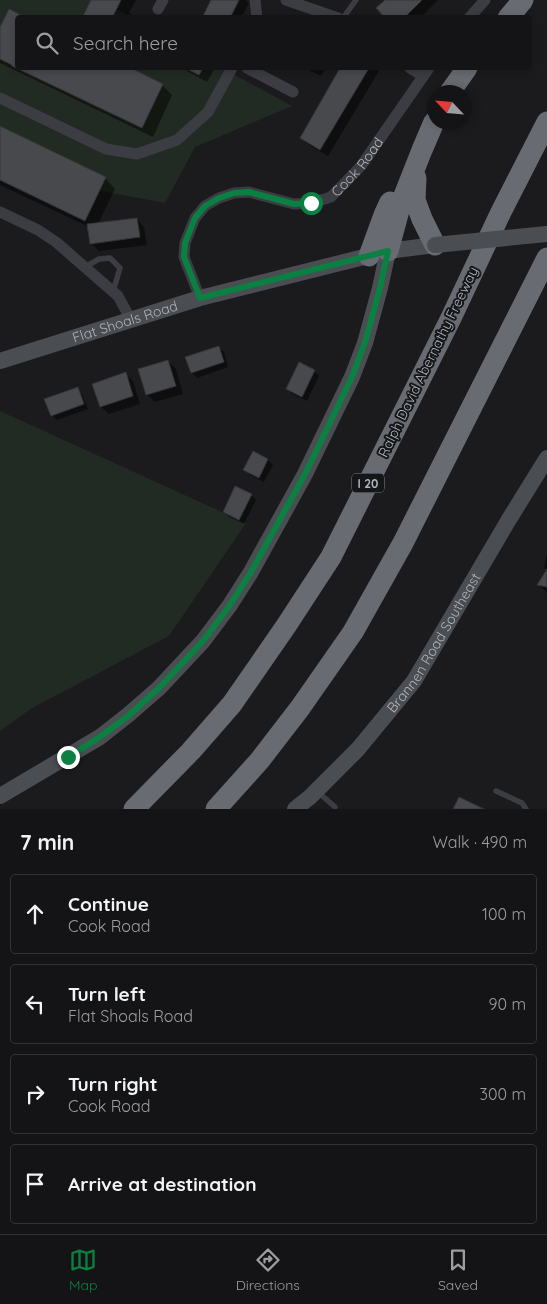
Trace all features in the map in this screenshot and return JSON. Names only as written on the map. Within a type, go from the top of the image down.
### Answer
[{"type":"highway","points":[[510,15],[523,0]]},
{"type":"highway","points":[[455,85],[466,70]]},
{"type":"highway","name":"Ralph David Abernathy Freeway","points":[[134,809],[191,751],[232,704],[331,557],[547,122]]},
{"type":"highway","points":[[378,254],[384,215],[389,204],[416,165],[431,130]]},
{"type":"highway","points":[[416,165],[415,200],[435,245]]},
{"type":"highway","points":[[216,809],[260,760],[289,723],[353,632],[404,543],[547,258]]},
{"type":"main road","name":"Flat Shoals Road","points":[[0,361],[200,298],[378,254],[435,245],[547,234]]},
{"type":"main road","points":[[0,796],[100,737],[128,716],[159,688],[203,641],[230,605],[251,572],[305,474],[352,377],[365,342],[380,288],[378,254]]},
{"type":"main road","name":"Brannen Road Southeast","points":[[295,809],[358,749],[414,681],[547,458]]},
{"type":"street","points":[[255,0],[257,15]]},
{"type":"street","points":[[286,0],[329,15]]},
{"type":"street","points":[[472,15],[485,0]]},
{"type":"street","points":[[0,98],[106,149],[137,154],[177,140],[208,112],[231,70]]},
{"type":"street","points":[[251,70],[293,92]]},
{"type":"street","name":"Cook Road","points":[[200,298],[184,257],[185,243],[195,218],[205,206],[219,198],[234,193],[249,192],[294,204],[311,203],[331,197],[362,166],[426,72]]},
{"type":"street","points":[[0,212],[38,230],[56,242],[118,296],[131,320]]},
{"type":"lane","points":[[345,15],[356,0]]},
{"type":"lane","points":[[85,267],[99,259],[110,258],[120,268],[113,292]]},
{"type":"lane","points":[[316,791],[335,807]]},
{"type":"lane","points":[[496,791],[522,803],[526,809]]},
{"type":"shaded area","points":[[0,0],[99,0],[127,15],[15,15],[15,70],[226,70],[292,106],[195,147],[165,203],[0,172]]},
{"type":"shaded area","points":[[0,411],[246,523],[169,636],[32,708],[0,731]]},
{"type":"building","points":[[91,0],[121,0],[114,15],[84,15]]},
{"type":"building","points":[[211,0],[239,0],[232,15],[204,15]]},
{"type":"building","points":[[385,0],[422,0],[407,15],[382,15],[376,8]]},
{"type":"building","points":[[9,9],[21,15],[15,15],[15,67],[0,59],[0,27]]},
{"type":"building","points":[[20,70],[135,70],[163,84],[142,128]]},
{"type":"building","points":[[189,70],[202,70],[199,75]]},
{"type":"building","points":[[339,70],[368,70],[320,150],[300,138]]},
{"type":"building","points":[[0,126],[106,177],[85,221],[0,180]]},
{"type":"building","points":[[137,218],[140,237],[90,244],[87,224]]},
{"type":"building","points":[[219,346],[224,362],[191,373],[185,357]]},
{"type":"building","points":[[168,360],[176,386],[146,395],[138,369]]},
{"type":"building","points":[[299,362],[315,370],[302,397],[286,389]]},
{"type":"building","points":[[126,372],[133,396],[100,407],[92,384]]},
{"type":"building","points":[[78,387],[84,404],[51,416],[44,399]]},
{"type":"building","points":[[253,451],[268,459],[259,478],[243,470]]},
{"type":"building","points":[[235,486],[252,494],[239,520],[223,512]]},
{"type":"building","points":[[547,569],[547,587],[537,585]]},
{"type":"building","points":[[459,797],[484,809],[453,809]]},
{"type":"route","points":[[68,757],[100,737],[128,716],[159,688],[203,641],[230,605],[251,572],[305,474],[352,377],[365,342],[388,251],[200,298],[184,257],[185,243],[195,218],[205,206],[219,198],[234,193],[249,192],[294,204],[311,203]]}]
